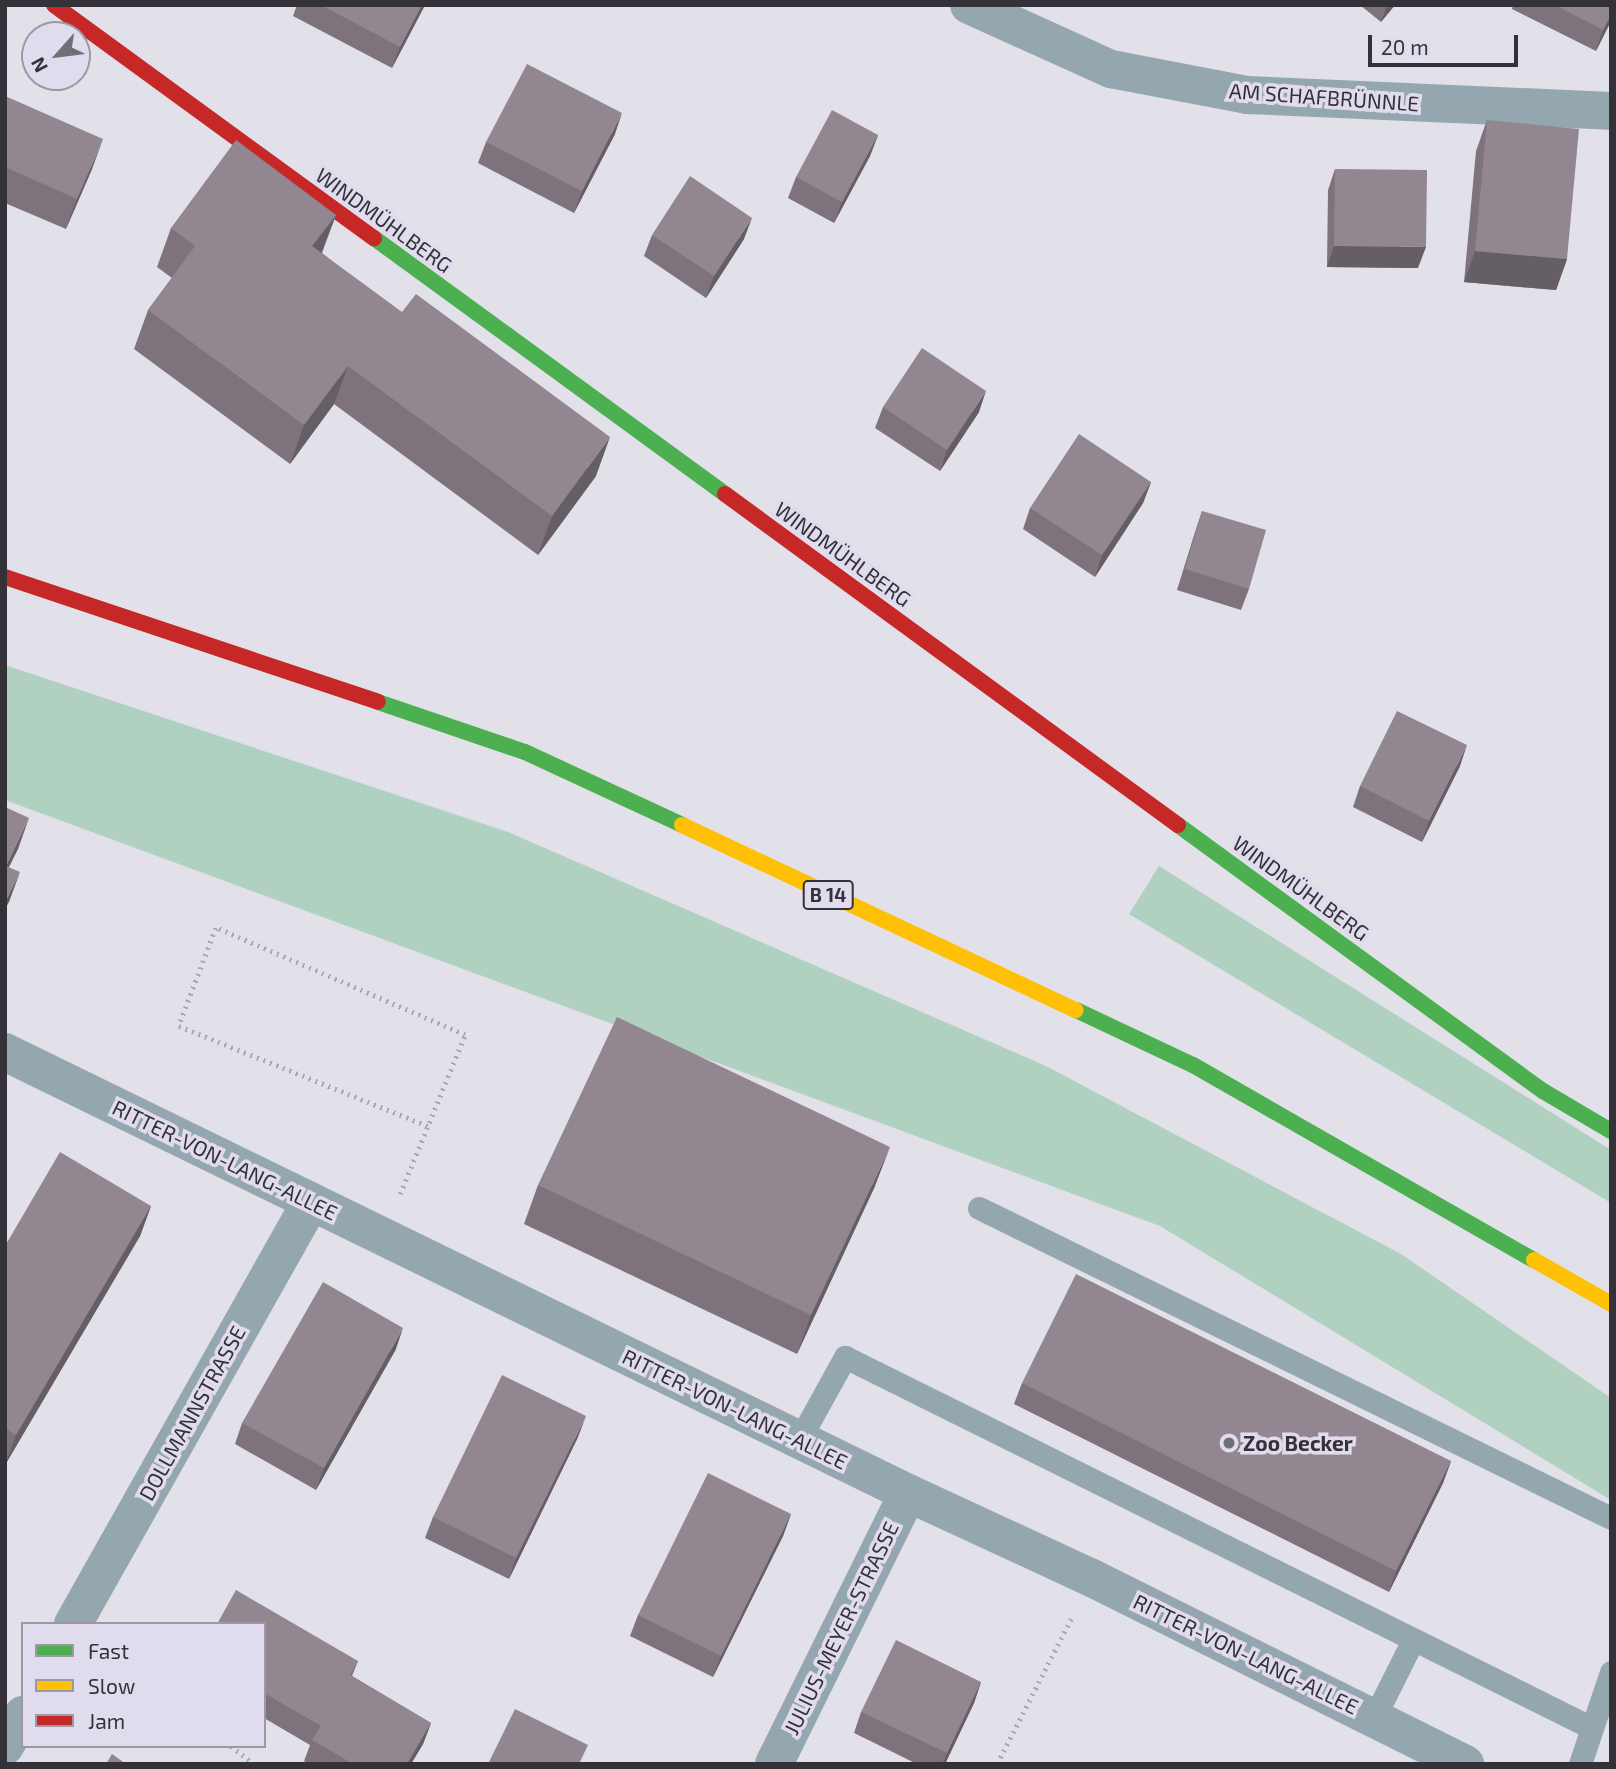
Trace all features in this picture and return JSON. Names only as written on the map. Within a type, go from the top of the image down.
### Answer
[{"type":"street","name":"WINDMÜHLBERG","points":[[54,5],[1543,1091],[1611,1131]]},
{"type":"street","name":"AM SCHAFBRÜNNLE","points":[[969,5],[1111,69],[1247,96],[1611,111]]},
{"type":"street","name":"B 14","points":[[5,577],[525,752],[1192,1065],[1611,1304]]},
{"type":"street","name":"RITTER-VON-LANG-ALLEE","points":[[5,1052],[908,1493],[1092,1578],[1465,1764]]},
{"type":"street","name":"DOLLMANNSTRASSE","points":[[74,1622],[311,1201]]},
{"type":"street","name":"JULIUS-MEYER-STRASSE","points":[[774,1764],[908,1493]]},
{"type":"street","points":[[5,1746],[21,1718]]},
{"type":"lane","points":[[979,1208],[1611,1518]]},
{"type":"lane","points":[[799,1440],[845,1357],[1592,1728]]},
{"type":"lane","points":[[1374,1718],[1413,1640]]},
{"type":"lane","points":[[1580,1764],[1611,1672]]},
{"type":"path","points":[[383,1237],[465,1035],[216,928],[179,1026],[428,1126]]},
{"type":"path","points":[[997,1764],[1092,1578]]},
{"type":"path","points":[[234,1748],[254,1764]]},
{"type":"green space","points":[[5,665],[508,832],[1046,1066],[1401,1254],[1611,1398],[1611,1500],[1160,1226],[5,800]]},
{"type":"green space","points":[[1159,866],[1611,1150],[1611,1203],[1129,914]]},
{"type":"building","points":[[321,5],[422,5],[400,47]]},
{"type":"building","points":[[1555,5],[1611,5],[1611,15],[1603,30]]},
{"type":"building","points":[[527,64],[622,113],[582,191],[486,142]]},
{"type":"building","points":[[5,96],[103,139],[77,199],[5,167]]},
{"type":"building","points":[[832,110],[878,135],[842,202],[796,177]]},
{"type":"building","points":[[1487,120],[1579,129],[1567,259],[1475,251]]},
{"type":"building","points":[[236,140],[336,215],[312,246],[402,312],[416,294],[610,437],[552,516],[348,366],[304,425],[148,310],[195,246],[171,228]]},
{"type":"building","points":[[1335,169],[1427,170],[1426,247],[1334,246]]},
{"type":"building","points":[[690,176],[752,218],[714,276],[652,235]]},
{"type":"building","points":[[922,348],[986,391],[947,450],[883,407]]},
{"type":"building","points":[[1079,434],[1151,482],[1102,555],[1030,508]]},
{"type":"building","points":[[1202,511],[1266,530],[1249,589],[1185,569]]},
{"type":"building","points":[[1397,711],[1467,745],[1429,821],[1360,786]]},
{"type":"building","points":[[5,807],[29,818],[6,866],[20,872],[5,902]]},
{"type":"building","points":[[617,1017],[890,1147],[811,1315],[538,1185]]},
{"type":"building","points":[[60,1152],[151,1206],[16,1435],[5,1428],[5,1246]]},
{"type":"building","name":"Zoo Becker","points":[[1076,1274],[1451,1461],[1396,1571],[1022,1383]]},
{"type":"building","points":[[323,1282],[403,1328],[324,1468],[242,1423]]},
{"type":"building","points":[[502,1375],[586,1416],[516,1558],[433,1517]]},
{"type":"building","points":[[708,1473],[791,1514],[721,1656],[638,1615]]},
{"type":"building","points":[[236,1590],[358,1661],[350,1675],[431,1723],[407,1764],[353,1764],[312,1740],[321,1726],[266,1694],[266,1622],[218,1622]]},
{"type":"building","points":[[896,1640],[981,1682],[947,1753],[861,1712]]},
{"type":"building","points":[[515,1709],[588,1745],[579,1764],[488,1764]]},
{"type":"building","points":[[112,1754],[126,1764],[106,1764]]},
{"type":"traffic: fast","points":[[374,238],[725,494]]},
{"type":"traffic: fast","points":[[378,702],[525,752],[682,825]]},
{"type":"traffic: fast","points":[[1178,825],[1543,1091],[1611,1131]]},
{"type":"traffic: fast","points":[[1076,1010],[1193,1065],[1534,1260]]},
{"type":"traffic: slow","points":[[682,825],[1076,1010]]},
{"type":"traffic: slow","points":[[1534,1260],[1611,1304]]},
{"type":"traffic: jam","points":[[54,5],[374,238]]},
{"type":"traffic: jam","points":[[725,494],[1178,825]]},
{"type":"traffic: jam","points":[[5,577],[378,702]]},
{"type":"place","name":"Zoo Becker","points":[[1229,1443]]}]
